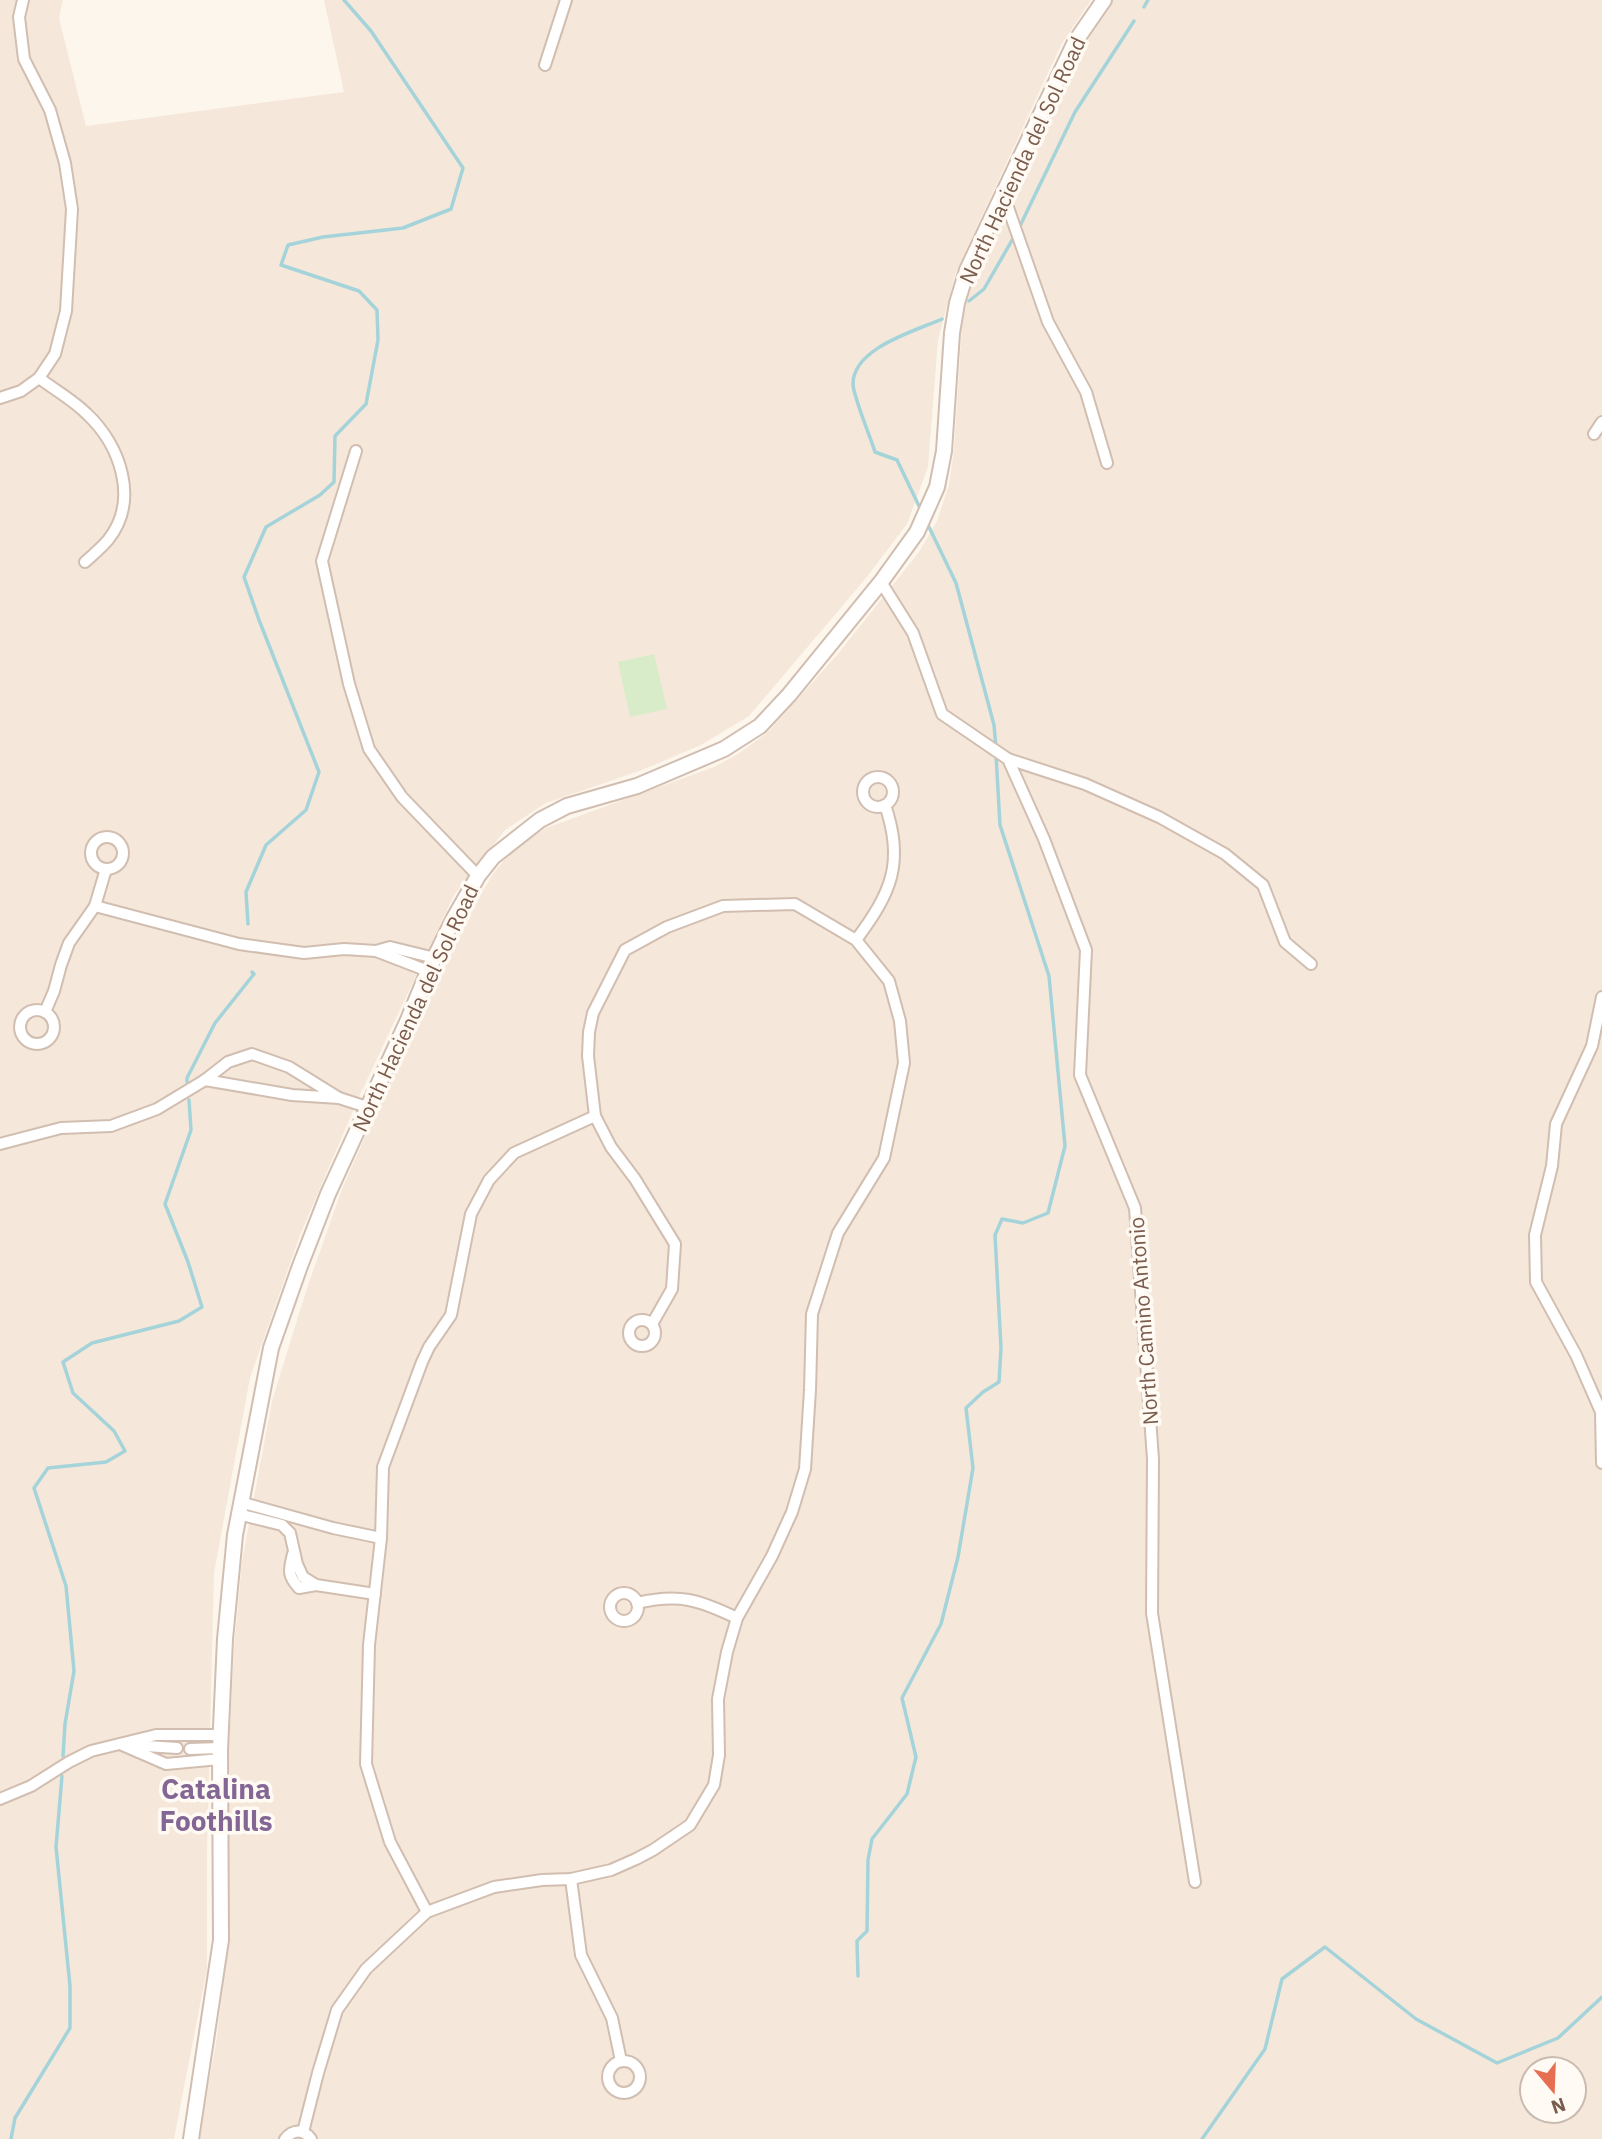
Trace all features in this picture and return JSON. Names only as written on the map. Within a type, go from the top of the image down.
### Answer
[{"type":"street","points":[[0,398],[21,391],[39,378],[55,354],[66,311],[72,209],[65,163],[50,110],[24,59],[19,17],[23,0]]},
{"type":"street","points":[[545,65],[566,0]]},
{"type":"street","name":"North Hacienda del Sol Road","points":[[191,2139],[221,1940],[220,1747],[225,1639],[239,1508],[271,1348],[328,1194],[428,971],[454,918],[478,876],[493,857],[540,820],[567,806],[637,786],[724,749],[760,726],[789,695],[881,582],[917,532],[937,487],[944,451],[952,333],[967,270],[1075,42],[1104,0]]},
{"type":"street","points":[[1004,196],[1048,322],[1086,392],[1107,463]]},
{"type":"street","points":[[39,378],[86,413],[111,444],[122,470],[124,489],[116,527],[109,539],[85,562]]},
{"type":"street","points":[[1594,434],[1602,422]]},
{"type":"street","points":[[356,451],[323,561],[349,684],[369,749],[402,797],[478,876]]},
{"type":"street","points":[[881,582],[914,633],[942,714],[1008,759],[1085,784],[1147,811],[1225,854],[1263,885],[1285,942],[1311,964]]},
{"type":"street","name":"North Camino Antonio","points":[[1008,759],[1044,839],[1086,950],[1080,1075],[1135,1208],[1153,1459],[1152,1613],[1195,1882]]},
{"type":"street","points":[[856,940],[878,910],[894,869],[892,826],[885,804]]},
{"type":"street","points":[[45,1012],[69,943],[95,906],[106,869]]},
{"type":"street","points":[[285,2139],[294,2131],[307,2135],[318,2073],[337,2010],[366,1969],[427,1912],[494,1887],[571,1879],[611,1870],[653,1850],[690,1825],[714,1785],[719,1755],[718,1699],[727,1653],[737,1618],[792,1512],[806,1458],[812,1314],[838,1233],[884,1158],[904,1063],[900,1021],[889,981],[856,940],[795,904],[723,906],[667,927],[625,950],[593,1013],[589,1032],[588,1067],[595,1116],[611,1147],[635,1179],[675,1244],[672,1289],[652,1324]]},
{"type":"street","points":[[95,906],[239,944],[304,953],[344,949],[376,951],[428,971]]},
{"type":"street","points":[[376,951],[390,947],[435,958]]},
{"type":"street","points":[[1602,998],[1592,1046],[1556,1124],[1552,1166],[1535,1235],[1536,1282],[1576,1354],[1601,1412],[1602,1463]]},
{"type":"street","points":[[0,1144],[61,1128],[111,1126],[157,1109],[205,1080],[228,1062],[252,1054],[289,1067],[339,1098],[367,1107]]},
{"type":"street","points":[[205,1080],[292,1095],[339,1098]]},
{"type":"street","points":[[427,1912],[390,1842],[366,1764],[369,1645],[381,1538],[383,1467],[422,1362],[451,1314],[471,1214],[489,1180],[514,1153],[595,1116]]},
{"type":"street","points":[[239,1508],[381,1538]]},
{"type":"street","points":[[239,1508],[282,1525],[290,1533],[303,1577],[316,1585],[375,1594]]},
{"type":"street","points":[[637,1603],[666,1597],[681,1598],[703,1603],[737,1618]]},
{"type":"street","points":[[0,1799],[31,1786],[91,1751],[156,1735],[220,1747]]},
{"type":"street","points":[[120,1744],[166,1764],[220,1747]]},
{"type":"street","points":[[120,1744],[177,1748]]},
{"type":"street","points":[[190,1749],[220,1747]]},
{"type":"street","points":[[571,1879],[581,1955],[612,2018],[621,2061]]},
{"type":"shaded area","points":[[0,0],[63,0],[59,18],[86,126],[344,92],[324,0],[1091,0],[1061,45],[956,272],[938,340],[928,467],[907,524],[866,578],[749,716],[701,745],[642,770],[546,803],[505,830],[454,895],[359,1097],[300,1235],[250,1378],[214,1573],[207,1969],[174,2139],[0,2139]]},
{"type":"shaded area","points":[[1112,0],[1602,0],[1602,2139],[199,2139],[216,2043],[229,1937],[228,1768],[234,1647],[242,1561],[272,1401],[307,1288],[342,1189],[474,906],[493,874],[509,854],[546,828],[714,767],[738,754],[768,732],[837,655],[919,552],[937,521],[949,485],[962,326],[968,292],[1082,49]]},
{"type":"green space","points":[[654,654],[667,709],[630,717],[618,662]]},
{"type":"waterway","points":[[248,924],[246,892],[266,845],[306,810],[319,772],[244,577],[266,527],[320,495],[334,482],[335,436],[366,404],[378,340],[377,310],[359,291],[281,265],[288,245],[323,237],[403,228],[451,209],[463,168],[371,31],[344,0]]},
{"type":"waterway","points":[[1144,7],[1148,0]]},
{"type":"waterway","points":[[1019,228],[1075,112],[1134,21]]},
{"type":"waterway","points":[[969,301],[984,289],[1015,235]]},
{"type":"waterway","points":[[919,506],[897,460],[875,452],[853,384],[856,371],[863,360],[874,351],[887,342],[942,319]]},
{"type":"waterway","points":[[929,527],[956,583],[994,725],[996,748]]},
{"type":"waterway","points":[[858,1976],[857,1941],[867,1931],[868,1860],[872,1839],[907,1794],[916,1757],[902,1698],[941,1624],[958,1557],[973,1468],[966,1408],[999,1382],[1001,1348],[995,1235],[1002,1219],[1023,1223],[1048,1213],[1065,1146],[1049,976],[1000,825],[996,755]]},
{"type":"waterway","points":[[187,1082],[215,1023],[254,974],[252,972]]},
{"type":"waterway","points":[[63,1756],[65,1724],[74,1671],[66,1586],[34,1488],[48,1468],[106,1462],[125,1451],[114,1431],[73,1393],[63,1362],[92,1343],[179,1321],[202,1307],[165,1204],[191,1130],[189,1100]]},
{"type":"waterway","points":[[11,2139],[15,2118],[70,2028],[70,1986],[56,1847],[62,1776]]},
{"type":"waterway","points":[[1202,2139],[1265,2049],[1282,1979],[1325,1947],[1416,2019],[1497,2063],[1558,2038],[1602,1997]]},
{"type":"district","name":"Catalina Foothills","points":[[216,1804]]}]
